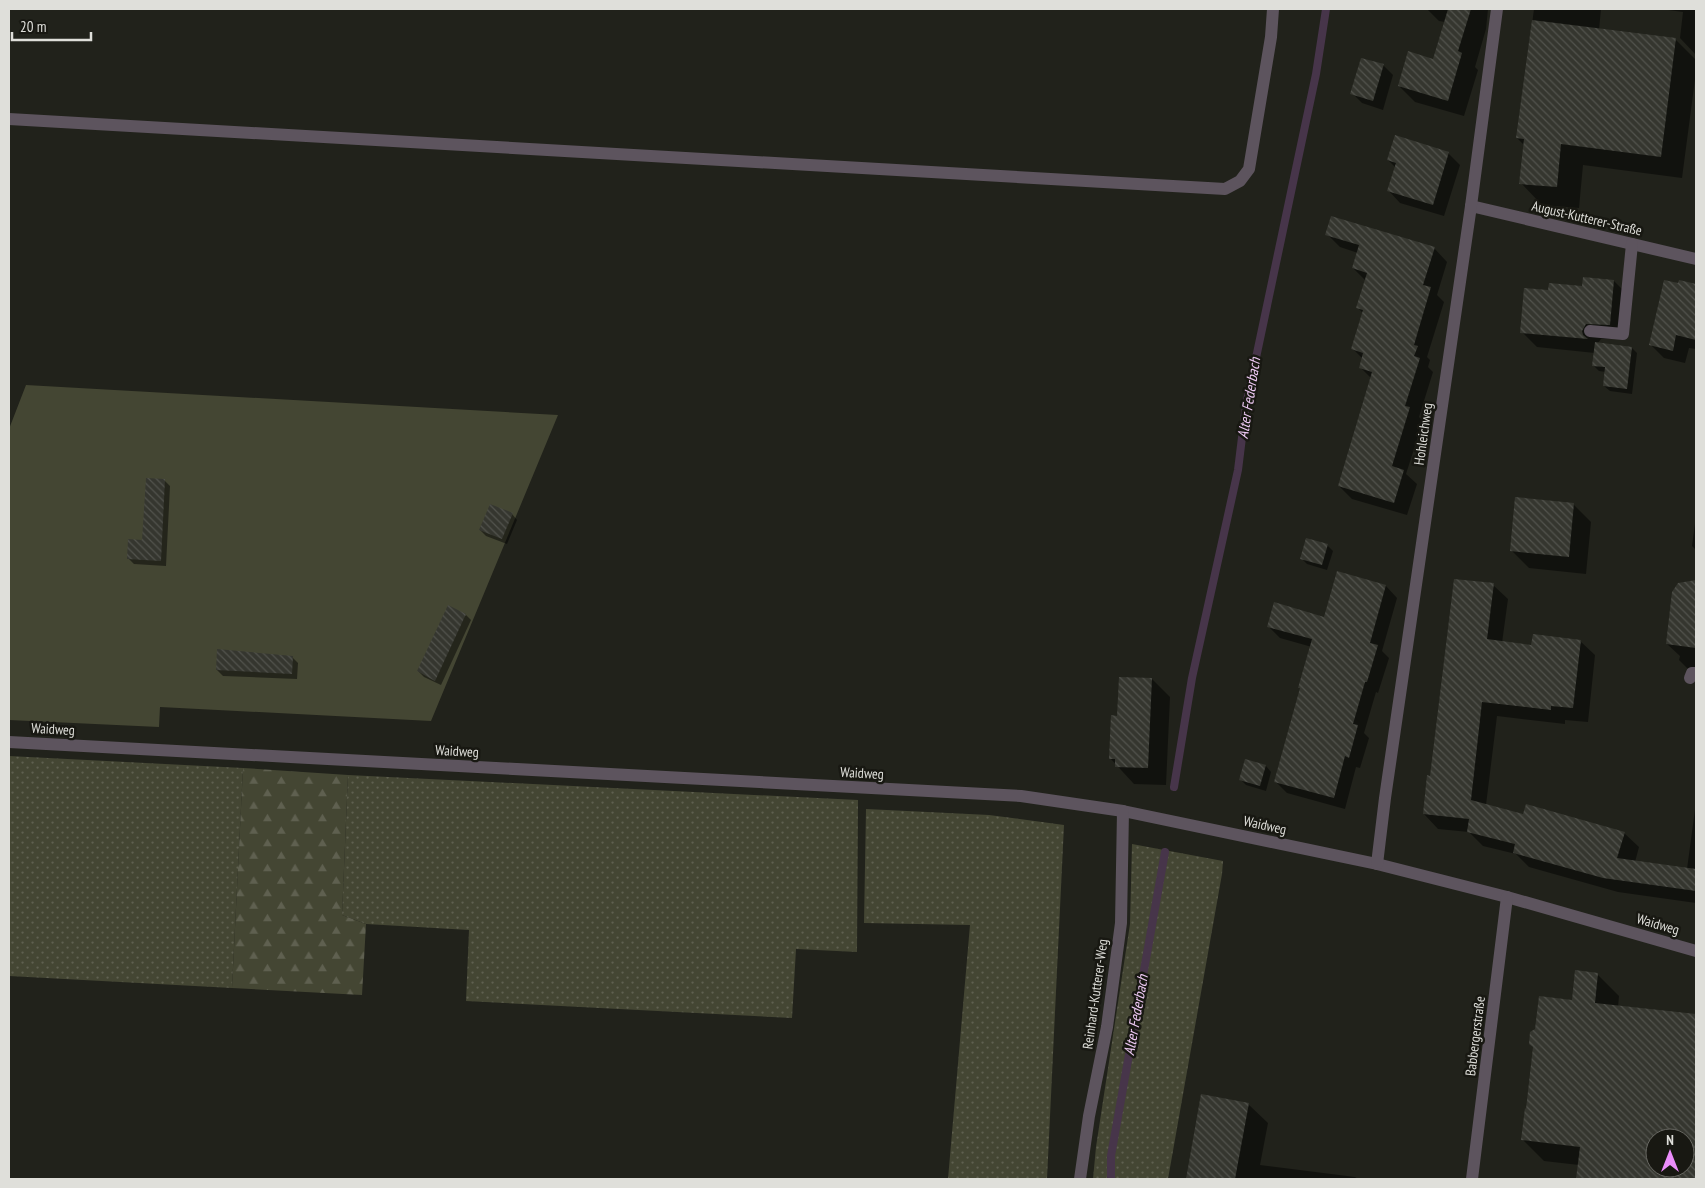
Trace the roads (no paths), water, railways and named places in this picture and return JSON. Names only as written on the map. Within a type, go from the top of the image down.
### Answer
[{"type":"street","points":[[9,120],[1225,189],[1240,181],[1249,169],[1271,37],[1273,9]]},
{"type":"street","name":"Hohleichweg","points":[[1377,864],[1386,788],[1471,206],[1497,9]]},
{"type":"street","name":"August-Kutterer-Straße","points":[[1471,206],[1696,259]]},
{"type":"street","points":[[1590,331],[1623,334],[1632,244]]},
{"type":"street","name":"Waidweg","points":[[9,742],[1011,796],[1124,810],[1377,864],[1507,897],[1696,951]]},
{"type":"street","name":"Reinhard-Kutterer-Weg","points":[[1080,1179],[1089,1116],[1107,1027],[1121,923],[1124,810]]},
{"type":"street","name":"Babbergerstraße","points":[[1472,1179],[1507,897]]},
{"type":"waterway","name":"Alter Federbach","points":[[1174,787],[1192,678],[1238,470],[1246,405],[1316,74],[1326,9]]},
{"type":"waterway","name":"Alter Federbach","points":[[1111,1179],[1111,1156],[1165,852]]}]
